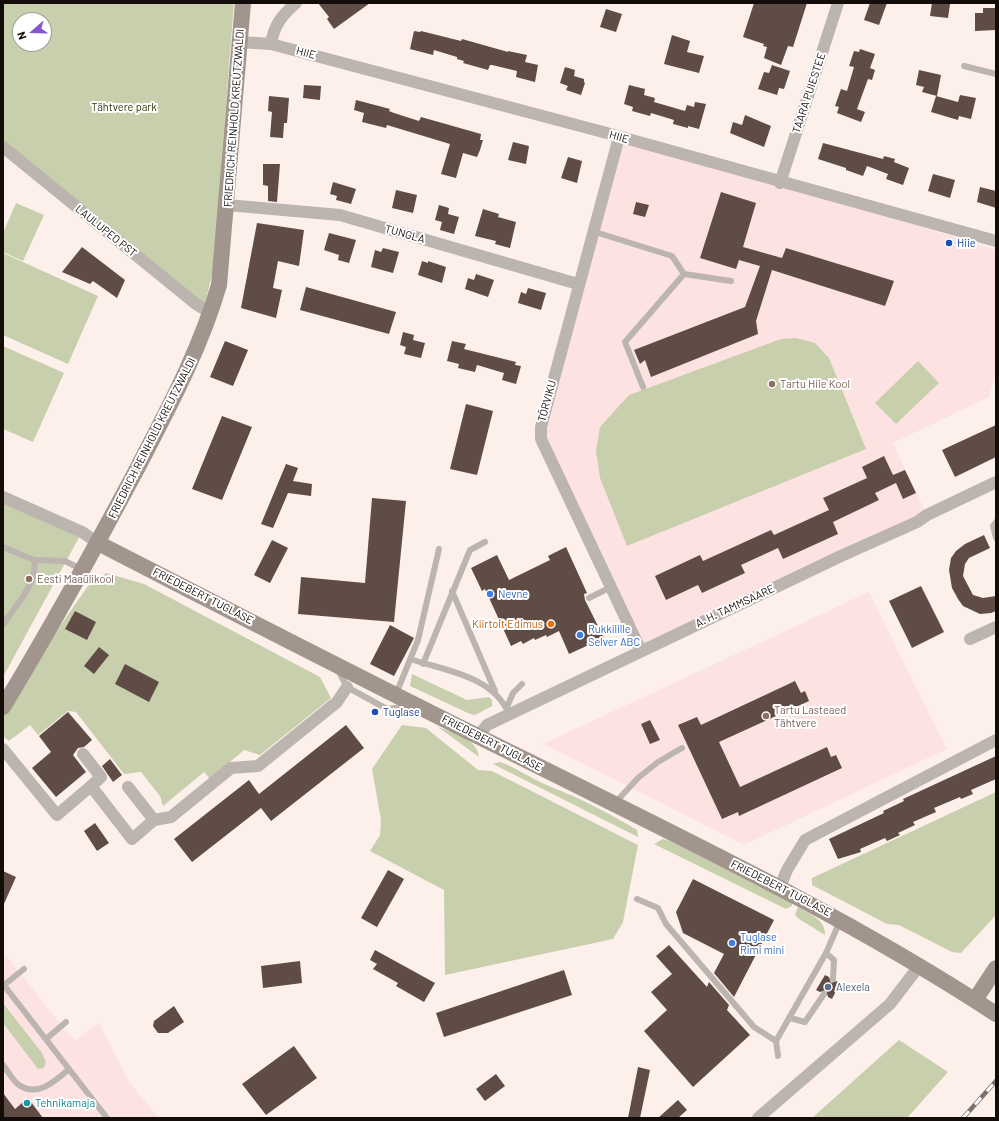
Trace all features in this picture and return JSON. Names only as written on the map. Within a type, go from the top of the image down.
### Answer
[{"type":"street","name":"FRIEDRICH REINHOLD KREUTZWALDI","points":[[3,707],[53,624],[98,543],[186,375],[211,313],[219,285],[243,3]]},
{"type":"street","points":[[271,44],[273,30],[282,15],[296,3]]},
{"type":"street","name":"TAARA PUIESTEE","points":[[780,182],[838,3]]},
{"type":"street","name":"HIIE","points":[[240,42],[271,44],[619,137],[996,241]]},
{"type":"street","name":"TÕRVIKU","points":[[619,137],[592,231],[541,427],[541,439],[641,650]]},
{"type":"street","name":"LAULUPEO PST","points":[[3,147],[196,304],[211,313]]},
{"type":"street","name":"TUNGLA","points":[[227,205],[340,215],[578,284]]},
{"type":"street","name":"A. H. TAMMSAARE","points":[[478,736],[486,724],[508,711],[917,522],[927,515],[996,482]]},
{"type":"street","name":"FRIEDEBERT TUGLASE","points":[[3,496],[82,532],[98,543],[780,887],[841,919],[996,1014]]},
{"type":"street","points":[[970,639],[996,627]]},
{"type":"street","points":[[90,786],[132,839],[154,820],[171,817],[231,768],[258,766],[336,702],[347,687]]},
{"type":"street","points":[[780,887],[787,870],[805,840],[996,740]]},
{"type":"street","points":[[3,749],[57,815],[101,777],[84,754]]},
{"type":"street","points":[[128,787],[154,820]]},
{"type":"street","points":[[758,1118],[890,1004],[919,966]]},
{"type":"street","points":[[975,1000],[996,968]]},
{"type":"lane","points":[[964,66],[996,74]]},
{"type":"lane","points":[[592,231],[672,256],[684,274],[730,281]]},
{"type":"lane","points":[[643,387],[625,342],[684,274]]},
{"type":"lane","points":[[996,522],[993,526],[996,538]]},
{"type":"lane","points":[[423,664],[470,550],[485,542]]},
{"type":"lane","points":[[3,547],[34,560],[65,561],[83,570]]},
{"type":"lane","points":[[396,694],[418,640],[439,549]]},
{"type":"lane","points":[[3,624],[33,580],[35,570],[34,560]]},
{"type":"lane","points":[[589,598],[611,587]]},
{"type":"lane","points":[[452,591],[494,691],[508,711]]},
{"type":"lane","points":[[410,659],[480,681],[494,691]]},
{"type":"lane","points":[[335,663],[347,687],[387,709],[415,704]]},
{"type":"lane","points":[[508,711],[513,693],[522,684]]},
{"type":"lane","points":[[614,804],[638,778],[658,762],[682,748]]},
{"type":"lane","points":[[638,899],[658,908],[666,924],[754,1027],[776,1041]]},
{"type":"lane","points":[[778,1056],[776,1041],[826,953],[841,919]]},
{"type":"lane","points":[[826,953],[834,960],[833,979]]},
{"type":"lane","points":[[24,969],[3,985],[105,1117]]},
{"type":"lane","points":[[790,1018],[805,1022],[824,994]]},
{"type":"lane","points":[[46,1039],[66,1022]]},
{"type":"lane","points":[[3,1065],[19,1085],[32,1089],[49,1086],[69,1069]]},
{"type":"shaded area","name":"Tartu Hiie Kool","points":[[619,137],[780,183],[996,250],[996,371],[989,397],[893,443],[927,515],[641,651],[541,427]]},
{"type":"shaded area","name":"Tartu Lasteaed Tähtvere","points":[[869,592],[947,749],[744,845],[543,744]]},
{"type":"shaded area","points":[[3,955],[9,959],[66,1031],[76,1040],[99,1023],[129,1082],[159,1118],[3,1118]]},
{"type":"green space","name":"Tähtvere park","points":[[3,3],[234,3],[213,270],[205,304],[3,140]]},
{"type":"green space","points":[[16,203],[44,215],[23,261],[3,252],[3,233]]},
{"type":"green space","points":[[3,253],[98,296],[68,364],[3,335]]},
{"type":"green space","points":[[796,338],[815,343],[829,358],[866,449],[627,546],[600,478],[596,451],[600,427],[629,395],[781,339]]},
{"type":"green space","points":[[3,346],[64,373],[33,442],[3,429]]},
{"type":"green space","points":[[918,361],[939,383],[896,424],[875,403]]},
{"type":"green space","name":"Eesti Maaülikool","points":[[3,497],[82,532],[3,677]]},
{"type":"green space","points":[[106,573],[144,584],[320,677],[331,698],[260,755],[244,750],[210,779],[204,772],[163,806],[160,796],[141,772],[124,774],[76,712],[68,711],[38,735],[30,725],[9,741],[3,736],[3,713],[24,678],[88,586]]},
{"type":"green space","points":[[412,674],[467,700],[489,697],[492,700],[492,706],[475,715],[470,714],[410,686]]},
{"type":"green space","points":[[402,725],[426,728],[478,770],[492,771],[638,845],[623,922],[613,939],[445,975],[444,890],[370,851],[380,835],[381,820],[372,769]]},
{"type":"green space","points":[[438,727],[457,734],[469,741],[474,745],[479,757]]},
{"type":"green space","points":[[500,762],[605,812],[637,830],[638,837],[493,764]]},
{"type":"green space","points":[[996,792],[996,915],[961,953],[952,952],[899,925],[887,924],[812,885],[812,878]]},
{"type":"green space","points":[[663,839],[670,841],[783,897],[792,903],[792,906],[786,909],[654,844]]},
{"type":"green space","points":[[798,907],[820,921],[825,930],[825,935],[795,915]]},
{"type":"green space","points":[[3,1003],[42,1053],[46,1062],[44,1068],[38,1069],[3,1023]]},
{"type":"green space","points":[[899,1040],[948,1072],[907,1118],[812,1118]]},
{"type":"building","points":[[318,3],[370,3],[334,29],[327,19],[329,17]]},
{"type":"building","points":[[754,3],[807,3],[793,47],[788,46],[781,65],[764,58],[767,47],[763,46],[764,44],[743,37]]},
{"type":"building","points":[[870,3],[887,3],[879,25],[864,20]]},
{"type":"building","points":[[932,3],[950,4],[948,18],[930,16]]},
{"type":"building","points":[[983,8],[996,8],[996,30],[975,31],[975,13],[983,13]]},
{"type":"building","points":[[606,9],[622,14],[616,32],[600,27]]},
{"type":"building","points":[[414,31],[421,31],[461,41],[462,39],[508,52],[527,55],[525,62],[538,65],[535,82],[516,77],[517,71],[492,65],[490,65],[488,70],[463,63],[464,61],[457,59],[457,57],[434,50],[433,55],[410,49]]},
{"type":"building","points":[[672,35],[690,41],[687,52],[704,56],[699,73],[664,64]]},
{"type":"building","points":[[860,49],[875,54],[870,68],[875,70],[872,80],[868,79],[857,109],[865,112],[861,122],[837,113],[839,107],[835,106],[841,89],[847,91],[854,67],[849,66],[854,51],[859,52]]},
{"type":"building","points":[[772,65],[790,71],[784,89],[779,88],[777,95],[758,89],[764,72],[769,73]]},
{"type":"building","points":[[565,67],[575,70],[574,76],[584,79],[585,83],[581,95],[566,90],[568,86],[560,83]]},
{"type":"building","points":[[919,70],[941,75],[937,96],[922,92],[924,87],[916,85]]},
{"type":"building","points":[[304,85],[321,86],[320,100],[303,98]]},
{"type":"building","points":[[629,85],[645,89],[644,95],[655,98],[654,102],[685,111],[687,105],[694,107],[695,102],[706,104],[699,129],[673,124],[674,120],[651,113],[650,116],[632,111],[633,107],[624,104]]},
{"type":"building","points":[[960,95],[976,98],[971,119],[959,116],[958,120],[931,112],[936,96],[958,102]]},
{"type":"building","points":[[269,96],[289,98],[287,123],[284,123],[283,138],[270,137],[272,112],[268,111]]},
{"type":"building","points":[[356,100],[390,109],[389,111],[419,121],[421,117],[481,134],[480,140],[483,140],[477,157],[463,153],[456,178],[441,174],[450,144],[387,125],[386,128],[362,122],[364,113],[354,110]]},
{"type":"building","points":[[745,115],[771,126],[764,147],[730,133],[733,122],[742,125]]},
{"type":"building","points":[[513,142],[529,146],[526,164],[508,160]]},
{"type":"building","points":[[823,143],[883,159],[884,156],[895,159],[894,162],[909,168],[903,185],[886,179],[888,174],[867,166],[863,176],[846,170],[846,168],[818,159]]},
{"type":"building","points":[[568,157],[582,161],[577,183],[561,178]]},
{"type":"building","points":[[263,164],[280,164],[277,202],[268,201],[268,186],[263,185]]},
{"type":"building","points":[[933,174],[955,180],[950,198],[928,191]]},
{"type":"building","points":[[333,182],[356,189],[351,204],[336,200],[337,196],[330,194]]},
{"type":"building","points":[[980,187],[996,191],[996,208],[977,202]]},
{"type":"building","points":[[396,190],[417,195],[413,213],[392,208]]},
{"type":"building","points":[[721,192],[756,203],[743,247],[782,258],[786,248],[894,281],[885,306],[772,270],[756,321],[758,334],[651,377],[645,360],[640,364],[634,350],[745,307],[760,266],[739,260],[736,269],[700,258]]},
{"type":"building","points":[[636,202],[649,205],[645,217],[633,214]]},
{"type":"building","points":[[439,205],[449,208],[448,214],[459,217],[454,234],[440,230],[442,222],[435,220]]},
{"type":"building","points":[[483,209],[499,214],[498,217],[516,222],[510,248],[495,244],[496,241],[475,236]]},
{"type":"building","points":[[257,223],[304,230],[299,266],[278,261],[273,288],[282,290],[276,318],[241,308]]},
{"type":"building","points":[[329,233],[356,240],[349,263],[338,260],[339,255],[324,250]]},
{"type":"building","points":[[82,247],[125,280],[117,298],[93,281],[90,284],[62,272]]},
{"type":"building","points":[[383,248],[399,252],[393,273],[371,267],[375,250],[381,252]]},
{"type":"building","points":[[422,261],[428,263],[428,261],[446,267],[442,283],[418,275]]},
{"type":"building","points":[[476,274],[494,280],[488,297],[465,289],[468,278],[474,280]]},
{"type":"building","points":[[306,287],[396,312],[389,334],[300,310]]},
{"type":"building","points":[[528,288],[546,293],[541,310],[518,303],[521,292],[526,294]]},
{"type":"building","points":[[403,332],[414,335],[413,340],[425,343],[421,358],[404,354],[406,347],[400,345]]},
{"type":"building","points":[[225,341],[248,350],[233,386],[210,377]]},
{"type":"building","points":[[452,341],[466,344],[464,349],[516,362],[515,365],[521,366],[516,384],[502,380],[504,373],[477,365],[475,372],[458,368],[459,364],[447,361]]},
{"type":"building","points":[[466,404],[493,411],[477,475],[450,469]]},
{"type":"building","points":[[222,416],[252,427],[222,500],[192,489]]},
{"type":"building","points":[[996,425],[996,457],[955,477],[942,450]]},
{"type":"building","points":[[884,456],[893,475],[905,470],[916,493],[903,499],[896,483],[875,493],[879,500],[833,522],[838,534],[783,559],[778,548],[741,565],[745,573],[702,593],[698,585],[666,600],[655,576],[700,555],[703,561],[771,530],[774,535],[829,510],[823,498],[867,478],[862,467]]},
{"type":"building","points":[[286,464],[298,468],[293,481],[312,484],[311,496],[288,493],[273,528],[261,524]]},
{"type":"building","points":[[372,498],[406,501],[394,622],[298,614],[301,577],[365,583]]},
{"type":"building","points":[[984,535],[990,548],[969,558],[965,564],[963,576],[973,595],[983,598],[996,596],[996,611],[980,614],[963,606],[958,599],[952,588],[949,570],[951,558],[956,551],[965,544]]},
{"type":"building","points":[[272,540],[288,548],[270,583],[254,575]]},
{"type":"building","points":[[566,547],[587,593],[584,594],[585,600],[604,638],[569,654],[559,631],[547,637],[546,635],[535,640],[534,638],[523,644],[521,641],[511,646],[485,589],[482,591],[471,568],[497,555],[509,580],[550,560],[548,556]]},
{"type":"building","points":[[921,586],[944,632],[912,648],[889,601]]},
{"type":"building","points":[[75,611],[96,622],[87,640],[65,629]]},
{"type":"building","points":[[390,625],[414,638],[394,676],[370,664]]},
{"type":"building","points":[[99,647],[109,655],[94,674],[84,666]]},
{"type":"building","points":[[125,664],[159,682],[149,702],[115,684]]},
{"type":"building","name":"Tartu Lasteaed Tähtvere","points":[[795,681],[801,693],[805,691],[809,701],[719,742],[740,787],[827,747],[831,757],[836,755],[842,768],[739,816],[738,812],[722,819],[678,725],[697,717],[701,725]]},
{"type":"building","points":[[68,712],[92,740],[84,747],[78,748],[73,755],[86,772],[56,797],[32,768],[51,752],[39,736]]},
{"type":"building","points":[[650,720],[660,740],[650,744],[641,724]]},
{"type":"building","points":[[346,725],[364,748],[271,821],[261,808],[192,862],[174,839],[249,780],[259,794]]},
{"type":"building","points":[[996,756],[996,779],[971,790],[973,794],[961,799],[960,797],[934,808],[936,812],[913,822],[915,825],[898,833],[900,835],[887,841],[885,838],[860,849],[861,852],[838,859],[829,839],[884,813],[883,811],[904,801],[903,799]]},
{"type":"building","points":[[110,759],[122,775],[113,782],[102,766]]},
{"type":"building","points":[[95,823],[109,843],[97,851],[84,831]]},
{"type":"building","points":[[388,870],[404,879],[377,927],[361,918]]},
{"type":"building","points":[[3,871],[16,877],[3,906]]},
{"type":"building","name":"Tuglase Rimi mini","points":[[693,879],[774,920],[734,997],[714,973],[724,954],[683,933],[676,912]]},
{"type":"building","points":[[669,945],[707,987],[709,982],[729,1005],[727,1010],[750,1035],[693,1087],[644,1031],[667,1010],[651,992],[672,974],[656,956]]},
{"type":"building","points":[[375,950],[435,983],[424,1002],[396,986],[398,983],[373,969],[377,964],[370,960]]},
{"type":"building","points":[[300,961],[302,983],[263,988],[261,966]]},
{"type":"building","points":[[564,970],[572,995],[444,1037],[436,1013]]},
{"type":"building","name":"Alexela","points":[[825,975],[829,977],[831,983],[837,981],[840,983],[832,999],[828,997],[826,990],[820,992],[816,990]]},
{"type":"building","points":[[174,1006],[184,1022],[168,1033],[158,1033],[153,1026],[154,1021]]},
{"type":"building","points":[[294,1046],[317,1078],[266,1115],[242,1084]]},
{"type":"building","points":[[638,1067],[650,1070],[640,1118],[628,1118]]},
{"type":"building","points":[[496,1074],[505,1086],[485,1101],[476,1089]]},
{"type":"building","name":"Tehnikamaja","points":[[3,1093],[15,1109],[28,1098],[43,1118],[3,1118]]},
{"type":"building","points":[[678,1100],[687,1110],[678,1118],[658,1118]]},
{"type":"railway","points":[[963,1118],[996,1081]]},
{"type":"place","name":"Hiie","points":[[949,243]]},
{"type":"place","name":"Tartu Hiie Kool","points":[[772,384]]},
{"type":"place","name":"Eesti Maaülikool","points":[[29,579]]},
{"type":"place","name":"Nevne","points":[[490,594]]},
{"type":"place","name":"Kiirtoit Edimus","points":[[551,624]]},
{"type":"place","name":"Rukkilille Selver ABC","points":[[580,635]]},
{"type":"place","name":"Tuglase","points":[[375,712]]},
{"type":"place","name":"Tartu Lasteaed Tähtvere","points":[[766,716]]},
{"type":"place","name":"Tuglase Rimi mini","points":[[732,943]]},
{"type":"place","name":"Alexela","points":[[828,987]]},
{"type":"place","name":"Tehnikamaja","points":[[27,1103]]}]
